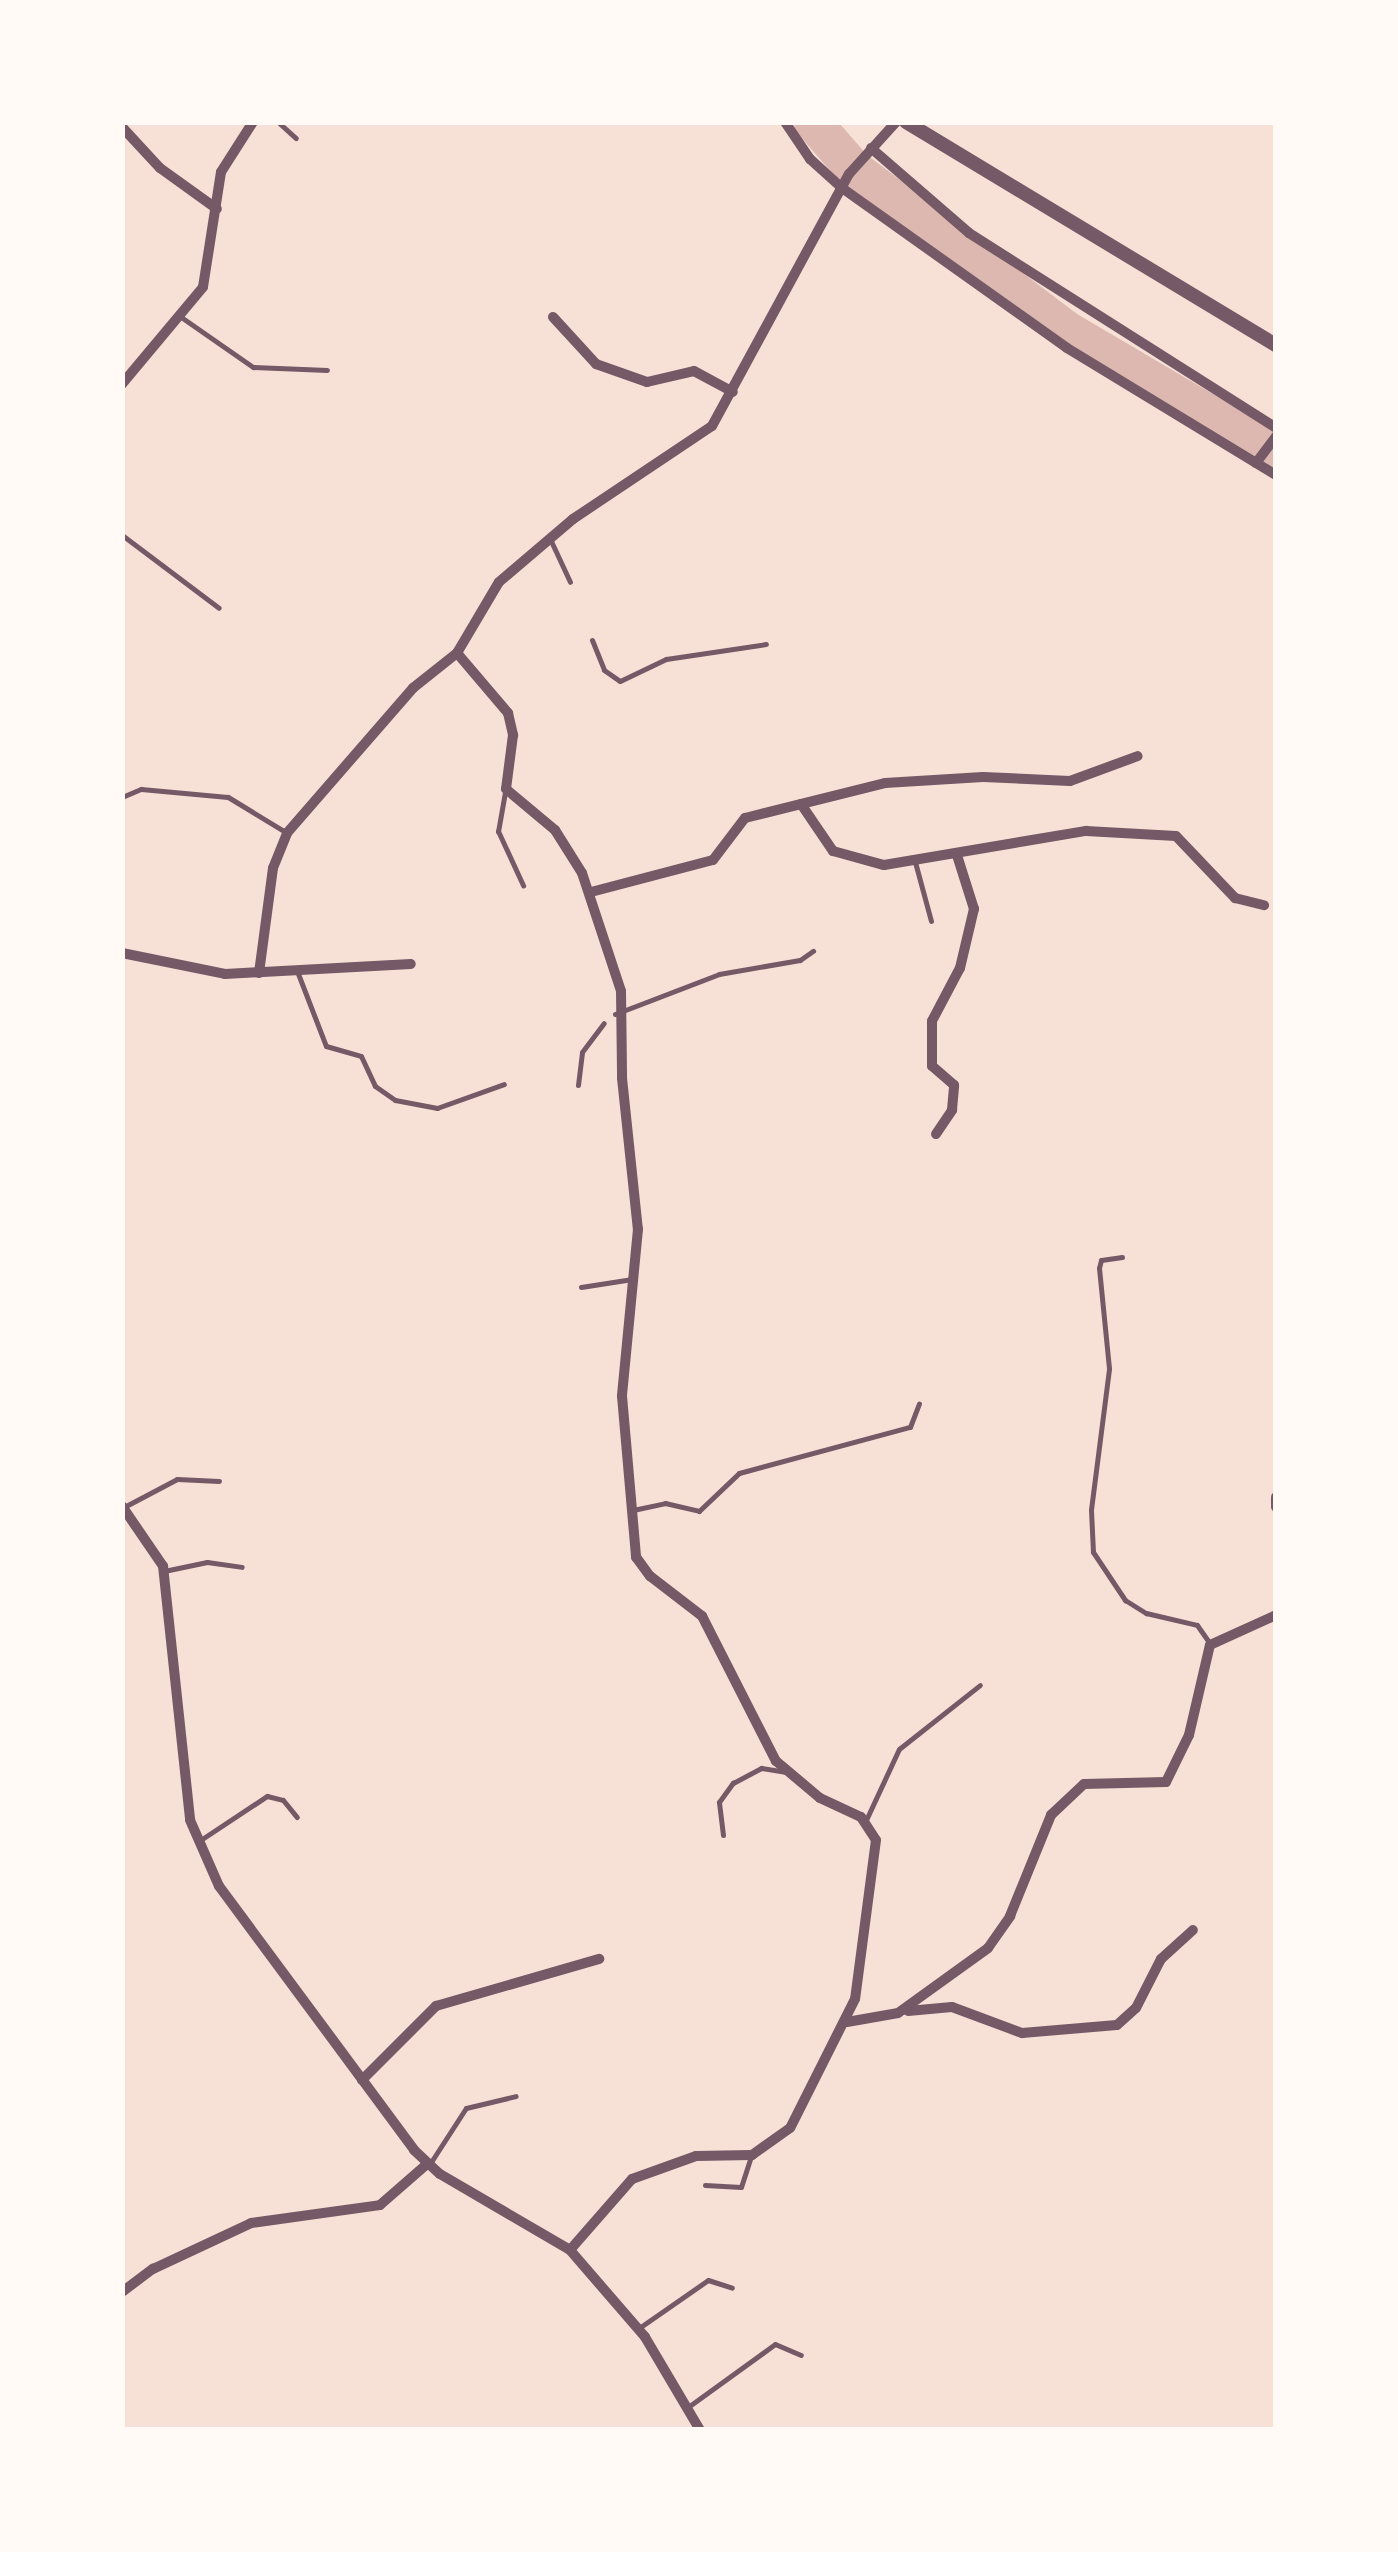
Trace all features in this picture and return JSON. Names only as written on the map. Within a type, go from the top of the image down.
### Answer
[{"type":"street","points":[[122,384],[204,288],[227,155],[253,122]]},
{"type":"street","points":[[785,122],[810,159],[842,188],[1067,348],[1258,460],[1276,475]]},
{"type":"street","points":[[258,973],[272,868],[287,834],[413,688],[457,653],[489,594],[550,539],[697,439],[732,392],[850,174],[866,151],[896,122]]},
{"type":"street","points":[[906,122],[1276,345]]},
{"type":"street","points":[[122,127],[160,168],[217,209]]},
{"type":"street","points":[[866,151],[969,233],[1276,428]]},
{"type":"street","points":[[553,317],[596,364],[647,382],[694,371],[732,392]]},
{"type":"street","points":[[1258,460],[1276,436]]},
{"type":"street","points":[[457,653],[512,723],[506,789],[554,830],[591,892],[620,1010],[622,1078],[638,1229],[637,1278],[622,1396],[631,1511],[641,1568],[702,1616],[762,1740],[788,1772],[820,1798],[865,1820],[876,1840],[872,1911],[847,2022],[802,2110],[772,2145],[752,2154],[696,2156],[632,2179],[570,2250]]},
{"type":"street","points":[[591,892],[712,860],[745,818],[885,783],[984,777],[1070,782],[1138,756]]},
{"type":"street","points":[[801,804],[817,832],[850,860],[914,862],[1086,831],[1152,832],[1190,844],[1235,898],[1264,905]]},
{"type":"street","points":[[936,1134],[952,1110],[954,1084],[932,1066],[932,1021],[953,988],[974,910],[958,855]]},
{"type":"street","points":[[122,953],[200,970],[258,973],[411,964]]},
{"type":"street","points":[[1276,1498],[1276,1507]]},
{"type":"street","points":[[123,1507],[164,1571],[197,1842],[218,1886],[428,2165],[570,2250],[639,2328],[700,2430]]},
{"type":"street","points":[[898,2013],[988,1948],[1010,1916],[1051,1815],[1075,1792],[1107,1778],[1166,1782],[1189,1735],[1210,1645],[1276,1615]]},
{"type":"street","points":[[847,2022],[944,2005],[1022,2033],[1117,2026],[1136,2008],[1161,1959],[1192,1930]]},
{"type":"street","points":[[362,2080],[436,2006],[599,1959]]},
{"type":"street","points":[[122,2292],[153,2269],[251,2222],[380,2204],[428,2165]]},
{"type":"lane","points":[[278,122],[296,138]]},
{"type":"lane","points":[[181,318],[253,367],[327,370]]},
{"type":"lane","points":[[122,535],[146,549],[174,580],[219,608]]},
{"type":"lane","points":[[550,539],[570,582]]},
{"type":"lane","points":[[592,640],[604,670],[620,681],[666,659],[766,644]]},
{"type":"lane","points":[[506,789],[498,830],[523,885]]},
{"type":"lane","points":[[122,797],[160,790],[228,797],[287,834]]},
{"type":"lane","points":[[914,862],[931,921]]},
{"type":"lane","points":[[620,1010],[813,951]]},
{"type":"lane","points":[[297,971],[326,1046],[360,1056],[375,1086],[395,1100],[438,1108],[504,1084]]},
{"type":"lane","points":[[578,1085],[582,1052],[604,1022]]},
{"type":"lane","points":[[1122,1257],[1101,1260],[1099,1268],[1109,1369],[1091,1510],[1093,1552],[1124,1600],[1197,1625],[1210,1645]]},
{"type":"lane","points":[[581,1288],[637,1278]]},
{"type":"lane","points":[[631,1511],[665,1503],[700,1511],[739,1473],[910,1427],[919,1404]]},
{"type":"lane","points":[[123,1507],[178,1479],[219,1481]]},
{"type":"lane","points":[[164,1571],[207,1562],[242,1567]]},
{"type":"lane","points":[[865,1820],[900,1749],[980,1685]]},
{"type":"lane","points":[[723,1835],[719,1802],[733,1783],[761,1768],[788,1772]]},
{"type":"lane","points":[[197,1842],[267,1796],[283,1800],[297,1817]]},
{"type":"lane","points":[[428,2165],[466,2108],[516,2096]]},
{"type":"lane","points":[[705,2185],[740,2187],[752,2154]]},
{"type":"lane","points":[[639,2328],[708,2280],[732,2288]]},
{"type":"lane","points":[[687,2408],[775,2344],[801,2355]]},
{"type":"waterway","points":[[813,122],[854,169],[1067,330],[1276,453]]}]
